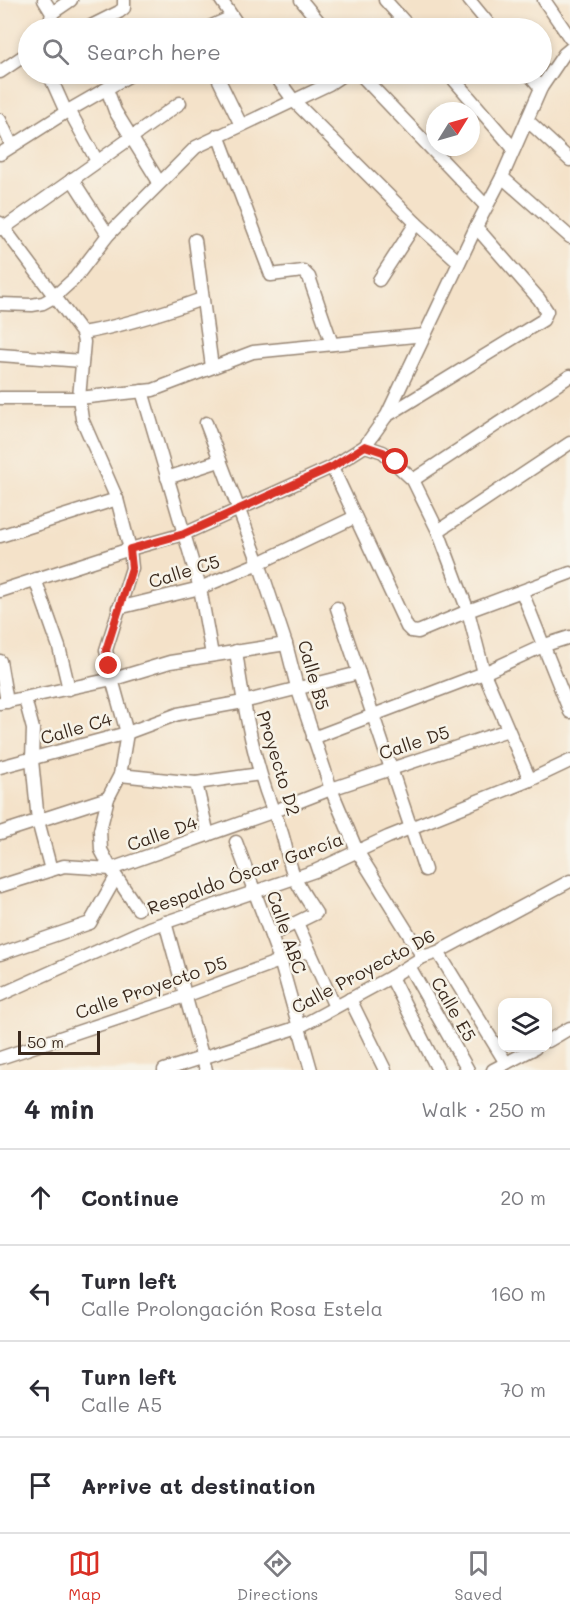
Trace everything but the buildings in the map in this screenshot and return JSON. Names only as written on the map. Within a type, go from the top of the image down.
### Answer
[{"type":"street","points":[[44,0],[52,13],[51,18]]},
{"type":"street","points":[[52,13],[71,0]]},
{"type":"street","points":[[107,18],[124,8],[124,0]]},
{"type":"street","points":[[221,0],[232,17]]},
{"type":"street","points":[[301,0],[316,18]]},
{"type":"street","points":[[385,0],[401,18]]},
{"type":"street","points":[[469,0],[484,18]]},
{"type":"street","points":[[544,0],[570,38]]},
{"type":"street","points":[[552,72],[570,49]]},
{"type":"street","points":[[0,72],[18,60]]},
{"type":"street","points":[[54,84],[97,161]]},
{"type":"street","points":[[0,154],[115,84]]},
{"type":"street","points":[[221,84],[241,125]]},
{"type":"street","points":[[281,84],[294,101],[416,223],[459,262]]},
{"type":"street","points":[[0,304],[32,305],[43,303],[54,297],[75,278],[108,235],[196,147],[329,84]]},
{"type":"street","points":[[370,84],[486,206]]},
{"type":"street","points":[[458,84],[514,149]]},
{"type":"street","points":[[538,84],[541,88]]},
{"type":"street","points":[[0,590],[184,534],[237,508],[332,467],[365,446],[387,415],[544,84]]},
{"type":"street","points":[[106,89],[115,111],[159,182]]},
{"type":"street","points":[[138,909],[101,850],[100,830],[108,798],[120,775],[127,733],[106,650],[132,568],[130,549],[117,499],[82,419],[79,398],[84,342],[82,333],[1,227],[180,103]]},
{"type":"street","points":[[0,120],[12,146]]},
{"type":"street","points":[[527,120],[570,160]]},
{"type":"street","points":[[218,135],[271,275],[303,272],[309,277],[332,344]]},
{"type":"street","points":[[501,177],[570,237]]},
{"type":"street","points":[[72,179],[108,235]]},
{"type":"street","points":[[379,280],[416,223]]},
{"type":"street","points":[[387,415],[543,320],[547,310],[476,227]]},
{"type":"street","points":[[195,240],[212,367]]},
{"type":"street","points":[[82,333],[150,317],[202,299]]},
{"type":"street","points":[[0,398],[79,398],[153,390],[253,352],[425,334]]},
{"type":"street","points":[[0,355],[82,361]]},
{"type":"street","points":[[413,480],[570,376]]},
{"type":"street","points":[[142,391],[200,588],[212,655]]},
{"type":"street","name":"Calle B5","points":[[206,423],[259,563],[331,789],[357,851],[423,957]]},
{"type":"street","points":[[438,531],[570,443]]},
{"type":"street","points":[[365,446],[383,452],[413,480],[438,531],[468,611],[484,673],[530,780]]},
{"type":"street","points":[[167,478],[219,461]]},
{"type":"street","points":[[332,467],[407,627],[411,630],[418,632],[570,573]]},
{"type":"street","points":[[0,536],[117,499]]},
{"type":"street","name":"Calle C5","points":[[118,608],[200,588],[259,563],[355,517]]},
{"type":"street","points":[[35,579],[59,647],[69,689]]},
{"type":"street","points":[[522,592],[570,711]]},
{"type":"street","points":[[337,608],[425,870]]},
{"type":"street","points":[[313,738],[484,673],[545,645],[570,637]]},
{"type":"street","points":[[0,662],[3,703],[112,679],[170,662],[286,644]]},
{"type":"street","name":"Proyecto D2","points":[[236,651],[243,702],[260,774],[279,826],[294,878],[316,913],[297,923]]},
{"type":"street","points":[[243,702],[359,673]]},
{"type":"street","points":[[25,699],[33,729],[32,760],[38,821],[51,870]]},
{"type":"street","name":"Calle C4","points":[[0,767],[127,733],[178,714],[243,702]]},
{"type":"street","name":"Calle D5","points":[[331,789],[508,730]]},
{"type":"street","name":"Respaldo Óscar García","points":[[0,995],[165,922],[315,871],[411,827],[530,780],[570,761]]},
{"type":"street","points":[[120,775],[196,783],[260,774]]},
{"type":"street","points":[[196,783],[208,836]]},
{"type":"street","name":"Calle D4","points":[[0,886],[64,866],[114,873],[331,789]]},
{"type":"street","points":[[0,833],[108,798]]},
{"type":"street","name":"Calle ABC","points":[[236,842],[280,960],[311,1070]]},
{"type":"street","points":[[0,954],[90,923],[114,873]]},
{"type":"street","name":"Calle Proyecto D6","points":[[164,1070],[204,1064],[299,1027],[392,977],[423,957],[438,952],[570,881]]},
{"type":"street","points":[[165,922],[204,1064]]},
{"type":"street","points":[[271,935],[297,923],[335,1007]]},
{"type":"street","name":"Calle Proyecto D5","points":[[0,1058],[185,996],[309,950]]},
{"type":"street","points":[[438,952],[506,1063]]},
{"type":"street","name":"Calle E5","points":[[409,966],[468,1070]]},
{"type":"street","points":[[392,977],[438,1070]]},
{"type":"street","points":[[350,999],[384,1070]]},
{"type":"street","points":[[552,1039],[570,1028]]},
{"type":"street","points":[[493,1070],[526,1052]]},
{"type":"route","points":[[109,666],[106,650],[132,568],[130,549],[184,534],[237,508],[332,467],[365,446],[383,452],[396,462]]}]
